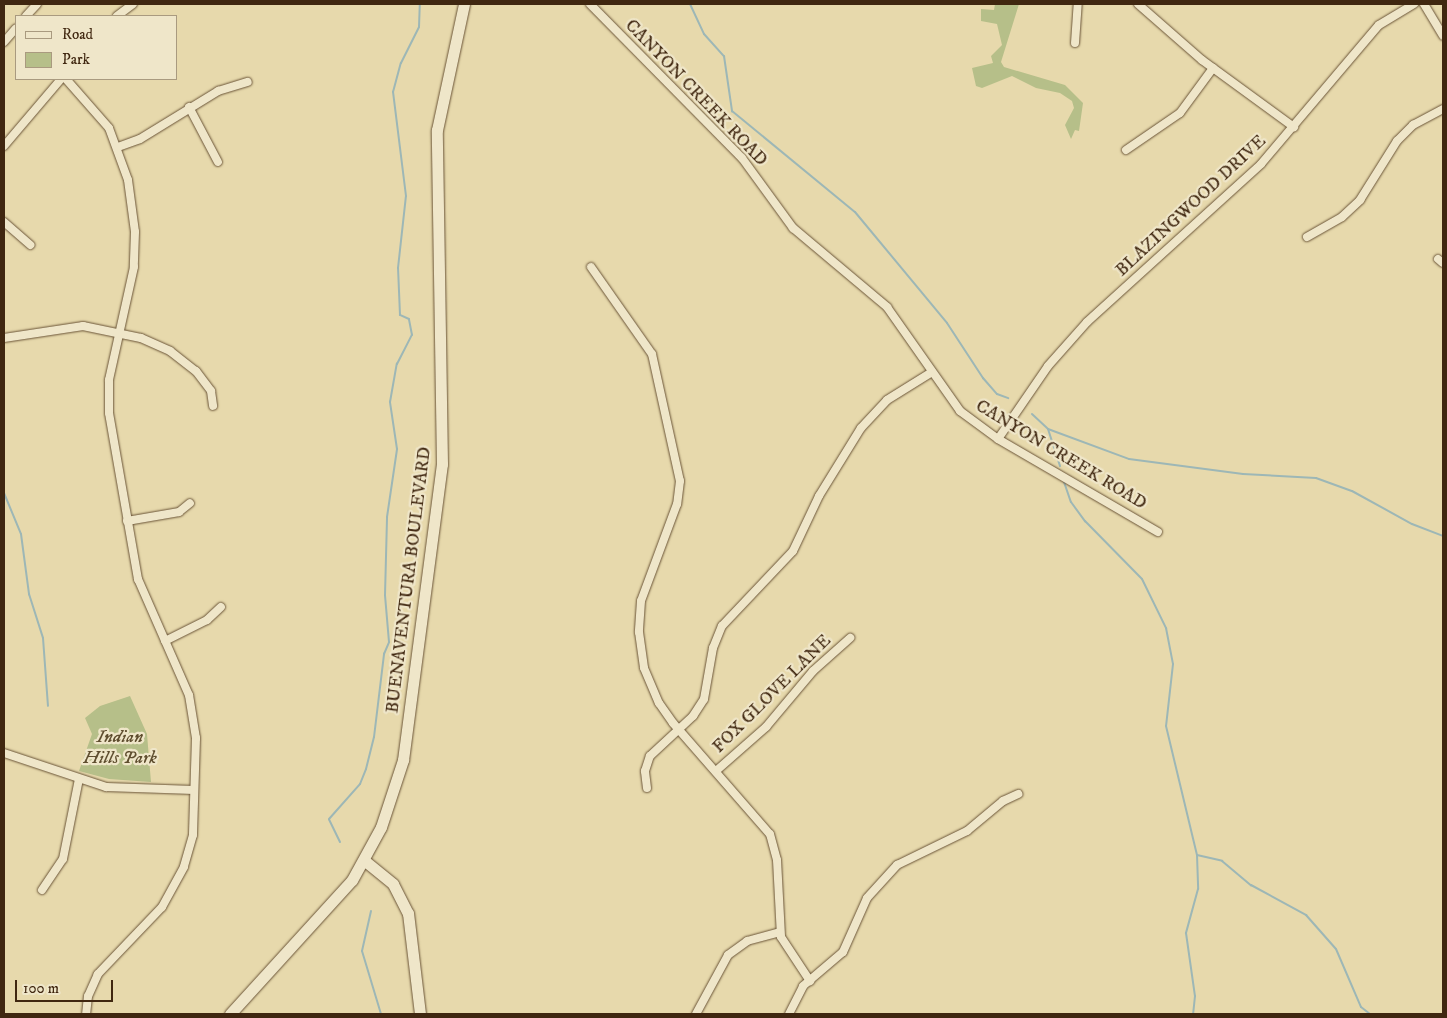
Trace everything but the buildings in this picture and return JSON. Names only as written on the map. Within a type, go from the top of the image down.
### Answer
[{"type":"main road","name":"BUENAVENTURA BOULEVARD","points":[[230,1014],[330,908],[365,861],[381,827],[403,760],[437,520],[443,452],[437,130],[464,4]]},
{"type":"main road","points":[[365,861],[393,884],[408,913],[420,1014]]},
{"type":"street","points":[[27,15],[37,4]]},
{"type":"street","points":[[118,15],[133,4]]},
{"type":"street","name":"CANYON CREEK ROAD","points":[[590,4],[736,152],[798,233],[887,307],[960,411],[998,439],[1158,532]]},
{"type":"street","points":[[1075,43],[1078,4]]},
{"type":"street","points":[[1138,4],[1213,68],[1294,127]]},
{"type":"street","name":"BLAZINGWOOD DRIVE","points":[[998,439],[1048,366],[1087,322],[1253,173],[1379,25],[1414,4]]},
{"type":"street","points":[[1424,4],[1443,36]]},
{"type":"street","points":[[4,42],[15,32]]},
{"type":"street","points":[[1126,150],[1180,113],[1213,68]]},
{"type":"street","points":[[4,146],[60,80]]},
{"type":"street","points":[[67,80],[95,108],[118,147],[131,198],[135,240],[131,286],[107,395],[138,579],[193,710],[193,835],[181,876],[158,912],[98,974],[88,996],[86,1014]]},
{"type":"street","points":[[118,147],[140,139],[189,107],[218,91],[248,82]]},
{"type":"street","points":[[189,107],[218,162]]},
{"type":"street","points":[[1307,237],[1360,200],[1397,141],[1413,125],[1443,109]]},
{"type":"street","points":[[4,222],[30,245]]},
{"type":"street","points":[[592,267],[652,354],[680,475],[677,504],[645,587],[639,624],[642,661],[650,686],[678,729],[772,838],[777,860],[780,932],[787,952],[810,980]]},
{"type":"street","points":[[4,338],[73,326],[120,332],[162,346],[182,359],[208,386],[213,406]]},
{"type":"street","points":[[647,788],[648,761],[704,699],[712,648],[722,626],[793,551],[819,496],[861,428],[888,400],[932,372]]},
{"type":"street","points":[[127,521],[179,512],[190,503]]},
{"type":"street","points":[[164,641],[207,620],[221,608]]},
{"type":"street","name":"FOX GLOVE LANE","points":[[716,771],[766,726],[813,671],[850,638]]},
{"type":"street","points":[[4,753],[106,787],[194,790]]},
{"type":"street","points":[[42,890],[63,859],[79,779]]},
{"type":"street","points":[[789,1014],[796,996],[810,980],[843,952],[867,898],[897,865],[967,831],[1003,801],[1018,794]]},
{"type":"street","points":[[696,1014],[728,955],[747,941],[780,932]]},
{"type":"green space","points":[[995,4],[1019,4],[1001,62],[1004,67],[1065,85],[1083,103],[1079,131],[1075,130],[1071,139],[1065,125],[1074,108],[1072,101],[1060,93],[1036,88],[1012,76],[982,88],[976,86],[972,68],[993,63],[991,56],[1002,45],[997,24],[981,21],[981,9],[994,10]]},
{"type":"green space","name":"Indian Hills Park","points":[[130,696],[147,734],[151,782],[109,779],[79,771],[92,734],[85,718],[100,706]]},
{"type":"waterway","points":[[340,842],[329,819],[360,784],[366,769],[374,737],[384,654],[389,642],[385,595],[387,517],[397,449],[390,402],[397,364],[412,335],[409,319],[400,315],[398,268],[406,196],[393,92],[401,63],[419,27],[420,4]]},
{"type":"waterway","points":[[690,4],[704,34],[724,56],[732,111],[855,212],[947,323],[983,378],[997,394],[1008,398]]},
{"type":"waterway","points":[[1032,414],[1048,429],[1129,459],[1243,474],[1316,478],[1352,491],[1412,524],[1443,536]]},
{"type":"waterway","points":[[1048,429],[1060,466]]},
{"type":"waterway","points":[[1064,482],[1071,502],[1085,521],[1142,579],[1166,628],[1173,664],[1166,726],[1197,855],[1198,889],[1186,933],[1195,996],[1193,1014]]},
{"type":"waterway","points":[[4,493],[21,534],[29,594],[43,638],[48,706]]},
{"type":"waterway","points":[[1197,855],[1222,861],[1251,885],[1306,915],[1336,949],[1361,1007],[1370,1014]]},
{"type":"waterway","points":[[371,911],[362,951],[381,1014]]}]
